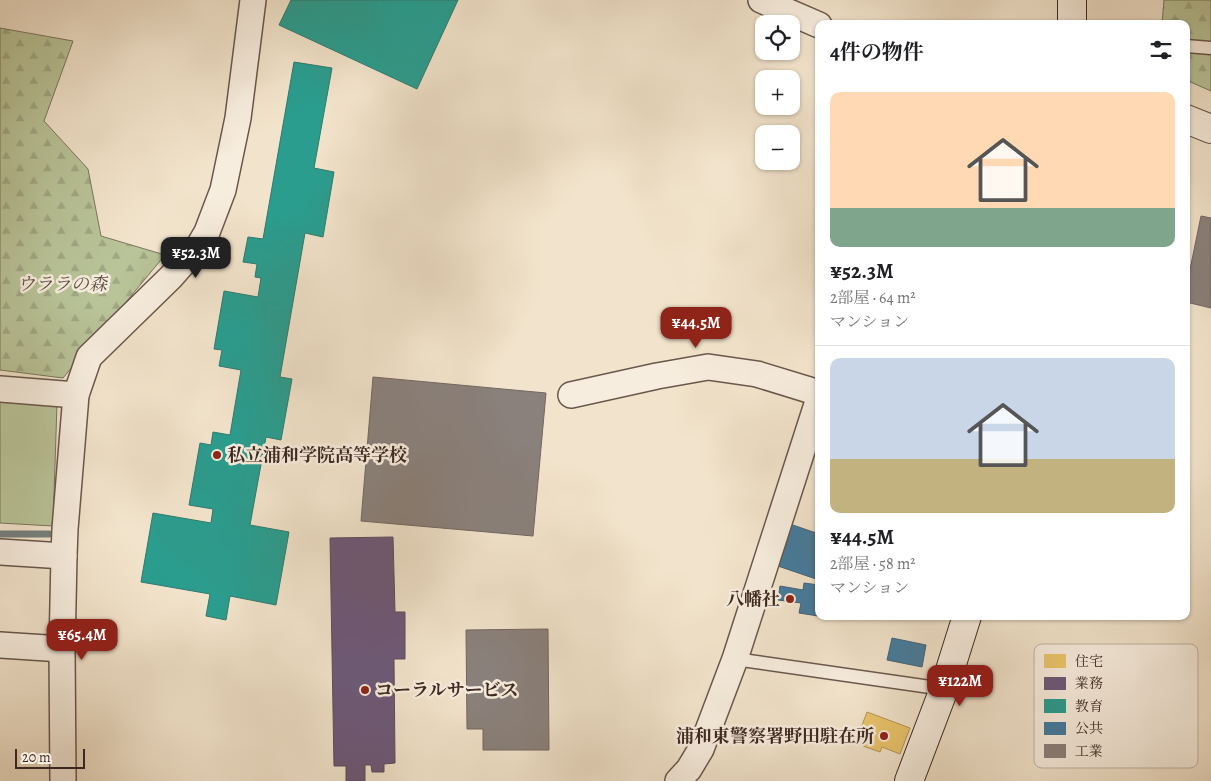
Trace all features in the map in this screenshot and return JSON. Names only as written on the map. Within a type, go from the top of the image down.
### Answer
[{"type":"main road","points":[[1072,0],[1072,20]]},
{"type":"main road","points":[[1190,121],[1211,129]]},
{"type":"main road","points":[[909,781],[944,689],[966,620]]},
{"type":"street","points":[[63,781],[62,648],[65,542],[76,395],[89,357],[171,277],[200,244],[207,232],[223,190],[236,127],[253,0]]},
{"type":"street","points":[[761,0],[815,23]]},
{"type":"street","points":[[571,395],[708,367],[756,374],[815,392]]},
{"type":"street","points":[[0,389],[76,395]]},
{"type":"street","points":[[678,781],[689,769],[701,749],[735,659],[815,410]]},
{"type":"street","points":[[0,552],[65,542]]},
{"type":"street","points":[[0,646],[62,648]]},
{"type":"lane","points":[[1190,46],[1211,48]]},
{"type":"lane","points":[[735,659],[944,689]]},
{"type":"green space","points":[[1164,0],[1211,0],[1211,91],[1190,82],[1190,20],[1162,20]]},
{"type":"green space","name":"ウララの森","points":[[0,28],[73,41],[44,121],[88,169],[101,236],[165,255],[63,378],[0,370]]},
{"type":"green space","points":[[0,399],[57,403],[53,526],[0,523]]},
{"type":"building: 住宅","points":[[867,712],[910,728],[900,754],[882,747],[880,752],[863,746],[865,739],[858,736]]},
{"type":"building: 業務","points":[[393,537],[395,612],[405,612],[405,659],[394,659],[395,763],[384,764],[384,772],[372,772],[371,765],[365,765],[365,781],[346,781],[346,766],[334,766],[330,538]]},
{"type":"building: 教育","points":[[291,0],[458,0],[417,89],[279,25]]},
{"type":"building: 教育","points":[[294,62],[332,68],[314,168],[334,172],[323,237],[305,233],[280,377],[292,379],[281,440],[266,437],[250,525],[289,532],[276,605],[230,596],[226,620],[206,616],[210,594],[141,582],[153,513],[211,523],[213,509],[189,505],[200,443],[211,445],[213,432],[230,435],[241,370],[219,366],[222,350],[214,349],[224,291],[258,297],[261,278],[255,277],[257,264],[243,262],[248,237],[263,239]]},
{"type":"building: 公共","points":[[787,523],[815,533],[815,579],[772,564]]},
{"type":"building: 公共","points":[[804,583],[815,584],[815,616],[799,613],[801,603],[778,600],[780,586],[803,590]]},
{"type":"building: 公共","points":[[892,638],[926,645],[922,667],[887,660]]},
{"type":"building: 工業","points":[[1201,216],[1211,218],[1211,308],[1190,303],[1190,270]]},
{"type":"building: 工業","points":[[373,377],[546,393],[533,536],[361,521]]},
{"type":"building: 工業","points":[[548,629],[549,750],[483,750],[483,729],[467,729],[466,630]]},
{"type":"waterway","points":[[0,534],[49,534]]},
{"type":"place","name":"私立浦和学院高等学校","points":[[217,455]]},
{"type":"place","name":"八幡社","points":[[790,599]]},
{"type":"place","name":"コーラルサービス","points":[[365,690]]},
{"type":"place","name":"浦和東警察署野田駐在所","points":[[884,736]]}]
